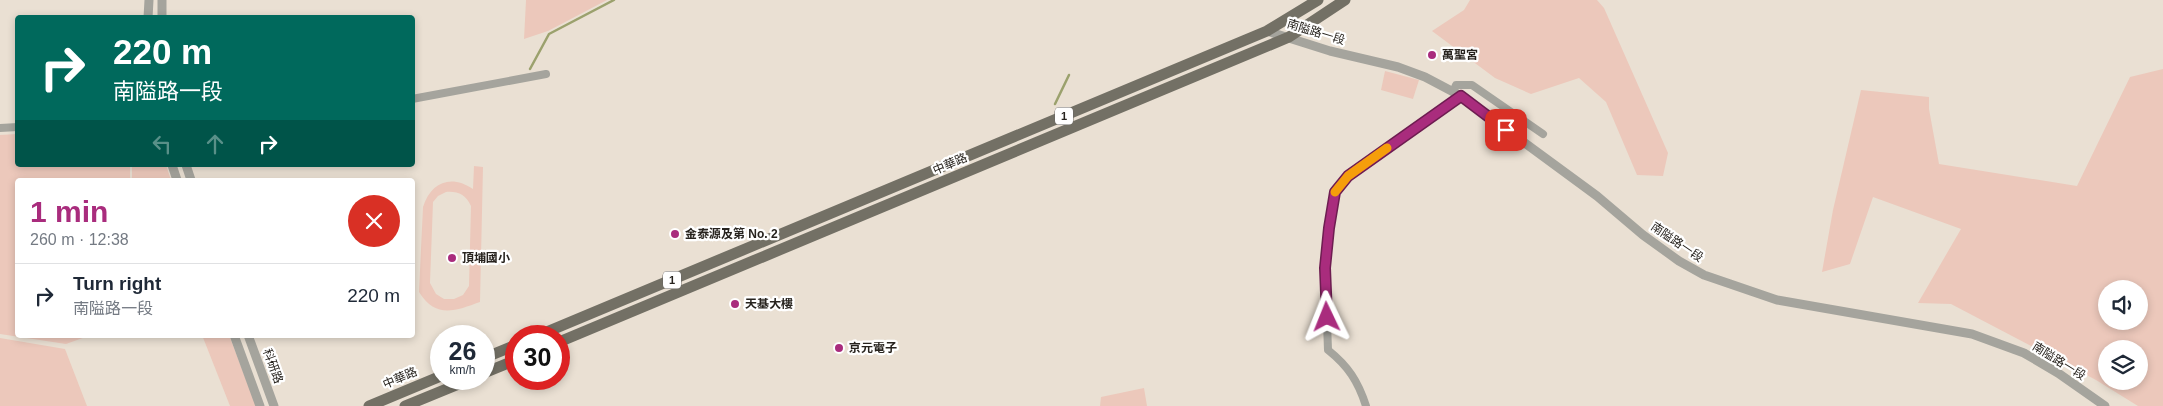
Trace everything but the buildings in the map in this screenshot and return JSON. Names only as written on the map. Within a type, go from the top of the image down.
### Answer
[{"type":"main road","name":"中華路","points":[[563,325],[1266,31],[1318,0]]},
{"type":"main road","name":"中華路","points":[[570,337],[1289,37],[1345,0]]},
{"type":"main road","points":[[1129,88],[1134,101]]},
{"type":"main road","name":"中華路","points":[[369,406],[390,402],[430,382]]},
{"type":"main road","points":[[406,406],[444,390]]},
{"type":"street","points":[[148,15],[149,0]]},
{"type":"street","points":[[162,0],[162,15]]},
{"type":"street","name":"南隘路一段","points":[[1266,31],[1330,51],[1398,67],[1425,77],[1457,94],[1597,196],[1643,235],[1679,261],[1704,275],[1777,300],[1972,334],[2024,353],[2058,373],[2105,406]]},
{"type":"street","points":[[415,98],[546,74]]},
{"type":"street","points":[[1366,406],[1360,387],[1343,362],[1328,350],[1325,268],[1335,192],[1348,176],[1457,94],[1456,85],[1472,85],[1543,134]]},
{"type":"street","points":[[0,128],[15,127]]},
{"type":"street","name":"科研路","points":[[235,338],[260,406]]},
{"type":"street","name":"科研路","points":[[249,338],[274,406]]},
{"type":"shaded area","points":[[526,0],[607,0],[548,31],[524,39]]},
{"type":"shaded area","points":[[1470,0],[1597,0],[1604,8],[1668,153],[1663,176],[1637,175],[1606,102],[1579,78],[1531,94],[1495,78],[1432,31],[1464,10]]},
{"type":"shaded area","points":[[2163,69],[2163,406],[2138,406],[2112,390],[2148,390],[2148,340],[2098,340],[2098,381],[1951,304],[1918,303],[1961,229],[1873,197],[1850,264],[1822,272],[1833,210],[1861,90],[1929,97],[1929,109],[1939,164],[2077,186],[2130,77]]},
{"type":"shaded area","points":[[1385,71],[1419,80],[1413,99],[1381,90]]},
{"type":"shaded area","points":[[15,134],[15,167],[130,167],[130,178],[15,178],[15,336],[0,334],[0,135]]},
{"type":"shaded area","points":[[474,166],[483,167],[480,302],[454,310],[439,309],[425,301],[419,292],[423,207],[431,192],[443,183],[457,182],[473,189]],"holes":[[[450,192],[464,196],[471,206],[469,286],[463,295],[454,299],[444,299],[436,294],[430,283],[433,202],[438,196]]]},
{"type":"shaded area","points":[[132,167],[167,167],[170,178],[132,178]]},
{"type":"shaded area","points":[[0,338],[65,349],[87,406],[0,406]]},
{"type":"shaded area","points":[[26,338],[83,338],[66,344]]},
{"type":"shaded area","points":[[203,338],[230,338],[256,406],[230,406]]},
{"type":"shaded area","points":[[1144,388],[1147,406],[1100,406],[1101,397]]},
{"type":"waterway","points":[[530,69],[549,34],[614,0]]},
{"type":"waterway","points":[[1055,104],[1069,75]]},
{"type":"slow traffic","points":[[1335,192],[1348,176],[1387,148]]},
{"type":"place","name":"萬聖宮","points":[[1432,55]]},
{"type":"place","name":"金泰源及第 No. 2","points":[[675,234]]},
{"type":"place","name":"頂埔國小","points":[[452,258]]},
{"type":"place","name":"天基大樓","points":[[735,304]]},
{"type":"place","name":"京元電子","points":[[839,348]]},
{"type":"route","points":[[1327,317],[1325,268],[1329,228],[1335,192],[1348,176],[1461,96],[1506,130]]}]
